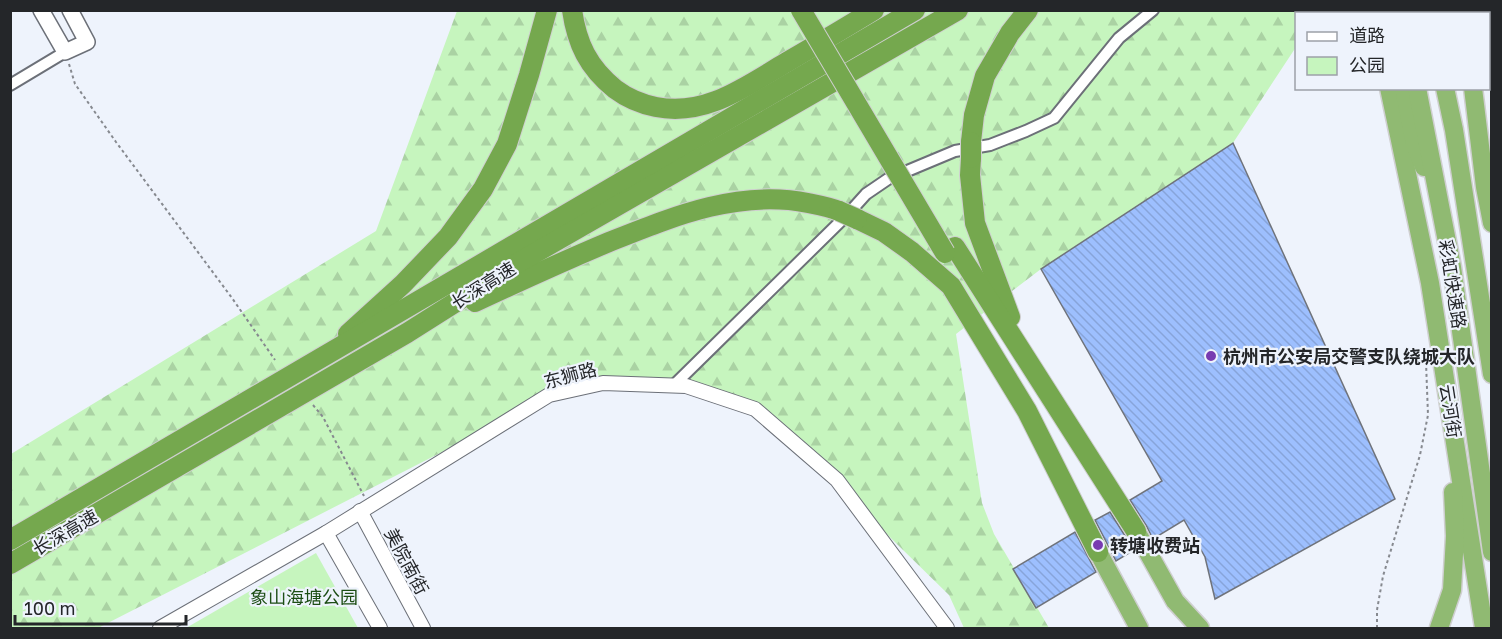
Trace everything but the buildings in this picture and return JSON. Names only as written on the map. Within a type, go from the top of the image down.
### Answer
[{"type":"highway","points":[[320,360],[403,284],[448,237],[483,189],[507,144],[547,10]]},
{"type":"highway","points":[[572,10],[575,30],[586,56],[601,78],[619,92],[642,104],[672,110],[693,108],[738,92],[874,10]]},
{"type":"highway","points":[[801,10],[950,250],[1027,361],[1136,531],[1188,628]]},
{"type":"highway","points":[[814,10],[989,320],[1027,411],[1139,628]]},
{"type":"highway","name":"长深高速","points":[[10,540],[915,10]]},
{"type":"highway","name":"长深高速","points":[[10,564],[407,333],[516,264],[958,10]]},
{"type":"highway","points":[[1027,361],[975,223],[970,175],[974,115],[985,76],[1010,33],[1028,10]]},
{"type":"highway","name":"云河街","points":[[1389,90],[1430,282],[1484,628]]},
{"type":"highway","points":[[1404,90],[1415,144],[1440,207]]},
{"type":"highway","name":"彩虹快速路","points":[[1418,90],[1452,267],[1491,552]]},
{"type":"highway","points":[[1473,90],[1491,224]]},
{"type":"highway","name":"彩虹快速路","points":[[1446,91],[1491,374]]},
{"type":"highway","points":[[407,333],[565,261],[683,213],[719,204],[789,199],[832,208],[885,232],[951,286],[1027,411]]},
{"type":"highway","points":[[1439,628],[1452,590],[1455,536],[1448,395]]},
{"type":"highway","points":[[1175,601],[1200,628]]},
{"type":"main road","points":[[41,10],[65,52],[87,42],[70,10]]},
{"type":"street","points":[[673,386],[866,194],[888,179],[956,151],[990,145],[1026,132],[1054,118],[1119,38],[1153,10]]},
{"type":"street","points":[[10,85],[65,52]]},
{"type":"street","name":"东狮路","points":[[160,628],[326,533],[549,396],[603,383],[686,386],[755,409],[837,480],[947,628]]},
{"type":"street","name":"美院南街","points":[[364,509],[423,628]]},
{"type":"street","points":[[326,533],[380,628]]},
{"type":"path","points":[[65,52],[75,84],[275,360]]},
{"type":"path","points":[[1377,628],[1377,610],[1383,576],[1420,455],[1428,415],[1426,356]]},
{"type":"path","points":[[313,405],[323,417],[364,509]]},
{"type":"green space","points":[[457,11],[1338,12],[1295,12],[1295,49],[1233,143],[1041,269],[956,334],[982,503],[994,534],[1049,628],[964,628],[949,595],[755,409],[673,386],[604,383],[528,408],[98,628],[11,628],[11,454],[376,231]]},
{"type":"green space","name":"象山海塘公园","points":[[316,553],[358,628],[186,628]]},
{"type":"place","name":"杭州市公安局交警支队绕城大队","points":[[1211,356]]},
{"type":"place","name":"转塘收费站","points":[[1098,545]]}]
